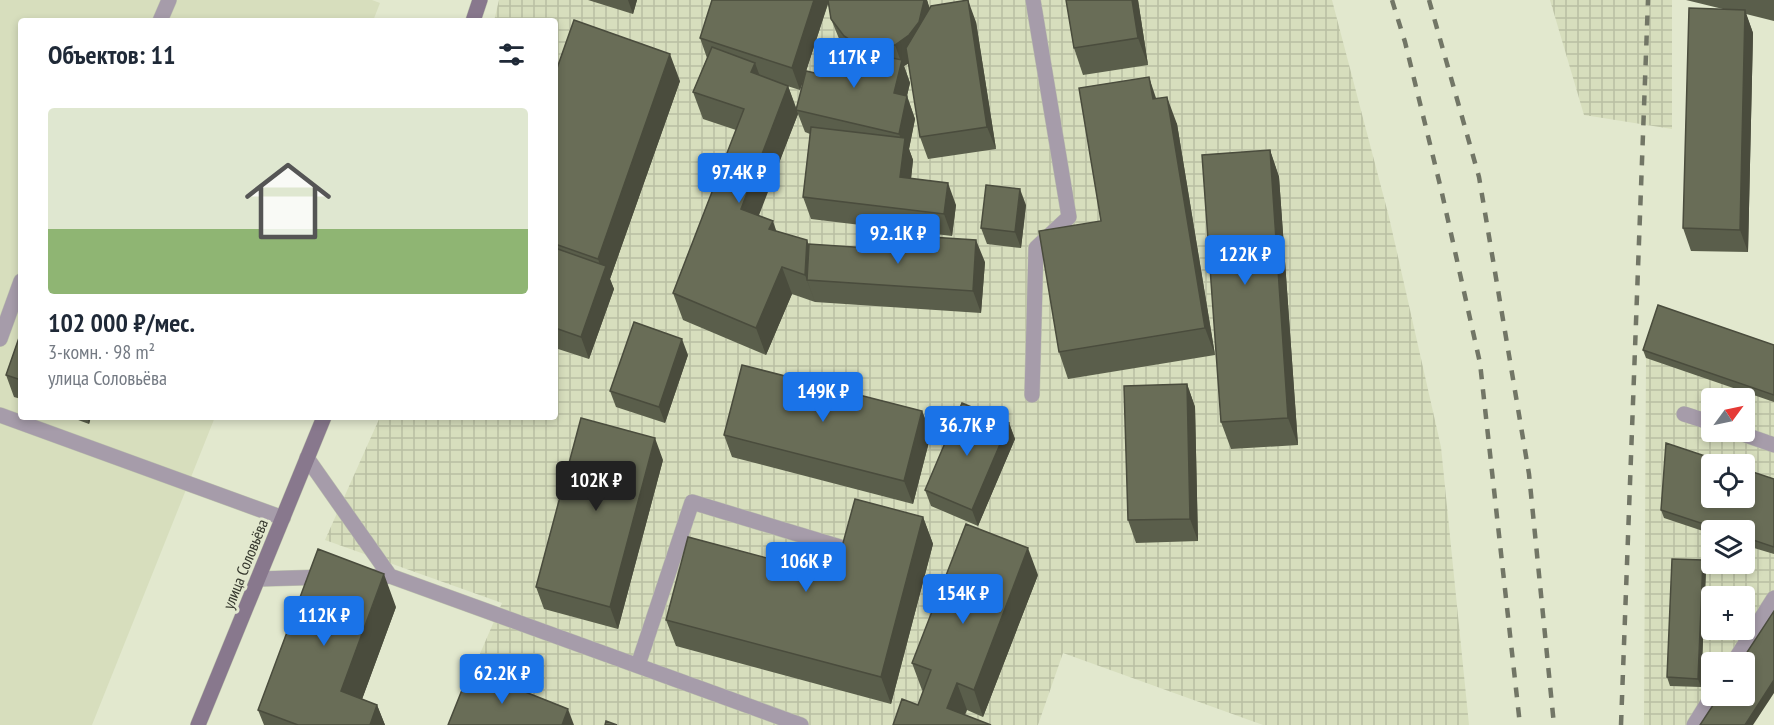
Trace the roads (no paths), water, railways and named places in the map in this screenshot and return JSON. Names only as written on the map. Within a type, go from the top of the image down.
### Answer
[{"type":"main road","points":[[473,18],[480,0]]},
{"type":"main road","name":"улица Соловьёва","points":[[198,725],[323,420]]},
{"type":"lane","points":[[161,18],[169,0]]},
{"type":"lane","points":[[1032,395],[1036,248],[1069,217],[1033,0]]},
{"type":"lane","points":[[0,339],[18,289]]},
{"type":"lane","points":[[0,414],[283,518]]},
{"type":"lane","points":[[1684,414],[1701,419]]},
{"type":"lane","points":[[1755,438],[1774,445]]},
{"type":"lane","points":[[307,458],[390,576]]},
{"type":"lane","points":[[638,665],[692,502],[850,550]]},
{"type":"lane","points":[[258,579],[390,576],[801,725]]},
{"type":"lane","points":[[1740,652],[1774,598]]},
{"type":"lane","points":[[1694,725],[1706,706]]},
{"type":"railway","points":[[1392,0],[1405,42],[1441,189],[1480,363],[1520,725]]},
{"type":"railway","points":[[1429,0],[1479,177],[1529,474],[1554,725]]},
{"type":"railway","points":[[1621,725],[1648,0]]}]
